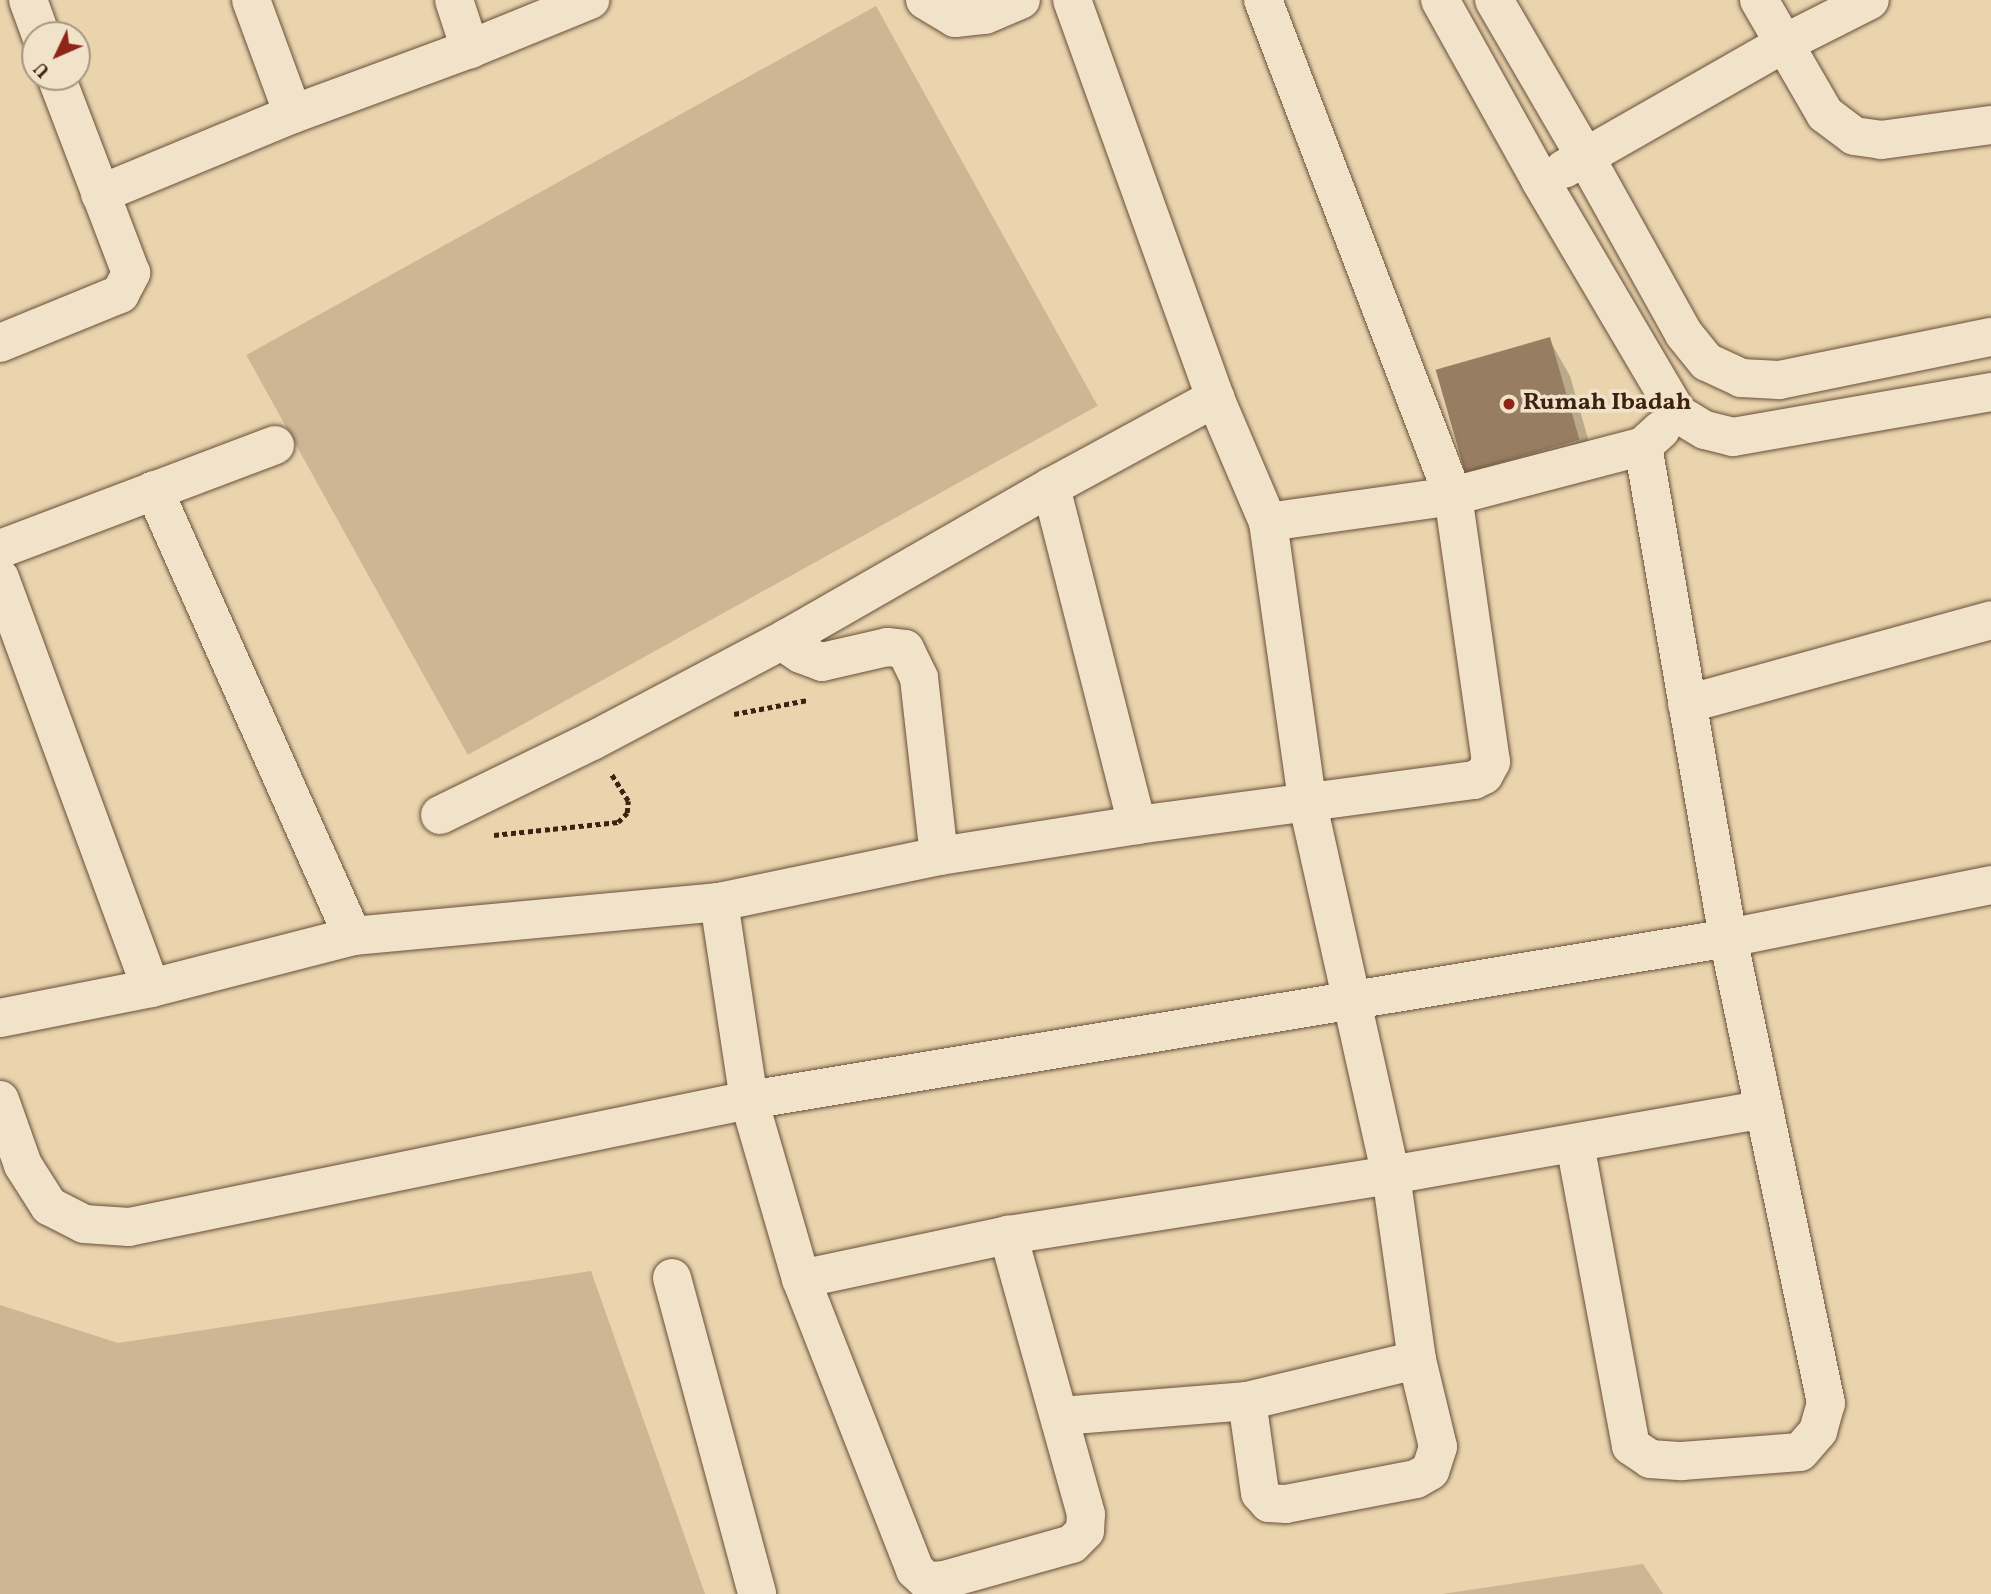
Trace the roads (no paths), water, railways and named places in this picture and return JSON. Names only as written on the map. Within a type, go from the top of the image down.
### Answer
[{"type":"street","points":[[28,0],[36,21]]},
{"type":"street","points":[[251,0],[293,114]]},
{"type":"street","points":[[454,0],[470,49]]},
{"type":"street","points":[[100,194],[293,114],[470,49],[590,0]]},
{"type":"street","points":[[925,0],[955,18],[985,15],[1021,0]]},
{"type":"street","points":[[1072,0],[1215,398],[1268,522],[1308,805],[1391,1175],[1417,1360],[1438,1447],[1430,1471],[1416,1479],[1286,1504],[1269,1503],[1260,1493],[1247,1401]]},
{"type":"street","points":[[0,1018],[151,988],[353,936],[719,902],[939,856],[1137,825],[1308,805],[1475,780],[1490,766],[1453,496],[1263,0]]},
{"type":"street","points":[[1440,0],[1540,180],[1678,414],[1705,430],[1733,437],[1991,392]]},
{"type":"street","points":[[1494,0],[1587,158],[1684,334],[1707,362],[1741,378],[1779,380],[1991,337]]},
{"type":"street","points":[[1759,0],[1825,114],[1854,136],[1881,140],[1991,125]]},
{"type":"street","points":[[1540,180],[1587,158],[1785,43],[1870,0]]},
{"type":"street","points":[[0,343],[120,294],[131,273],[62,91]]},
{"type":"street","points":[[440,815],[592,741],[787,638],[1051,487],[1215,398]]},
{"type":"street","points":[[1268,522],[1453,496],[1643,446],[1678,414]]},
{"type":"street","points":[[0,549],[275,445]]},
{"type":"street","points":[[1575,1144],[1631,1446],[1650,1459],[1682,1461],[1800,1452],[1818,1432],[1826,1403],[1728,938],[1643,446]]},
{"type":"street","points":[[1051,487],[1137,825]]},
{"type":"street","points":[[154,490],[353,936]]},
{"type":"street","points":[[0,578],[151,988]]},
{"type":"street","points":[[1687,704],[1991,620]]},
{"type":"street","points":[[787,638],[792,648],[822,662],[887,647],[905,649],[919,678],[939,856]]},
{"type":"street","points":[[0,1100],[23,1165],[49,1206],[84,1224],[129,1227],[749,1100],[1728,938],[1991,885]]},
{"type":"street","points":[[719,902],[749,1100],[801,1279],[915,1570],[927,1581],[944,1580],[1072,1544],[1085,1531],[1086,1514],[1061,1416],[1007,1235]]},
{"type":"street","points":[[801,1279],[1007,1235],[1391,1175],[1763,1109]]},
{"type":"street","points":[[671,1278],[757,1594]]},
{"type":"street","points":[[1061,1416],[1247,1401],[1417,1360]]},
{"type":"place","name":"Rumah Ibadah","points":[[1509,404]]}]
